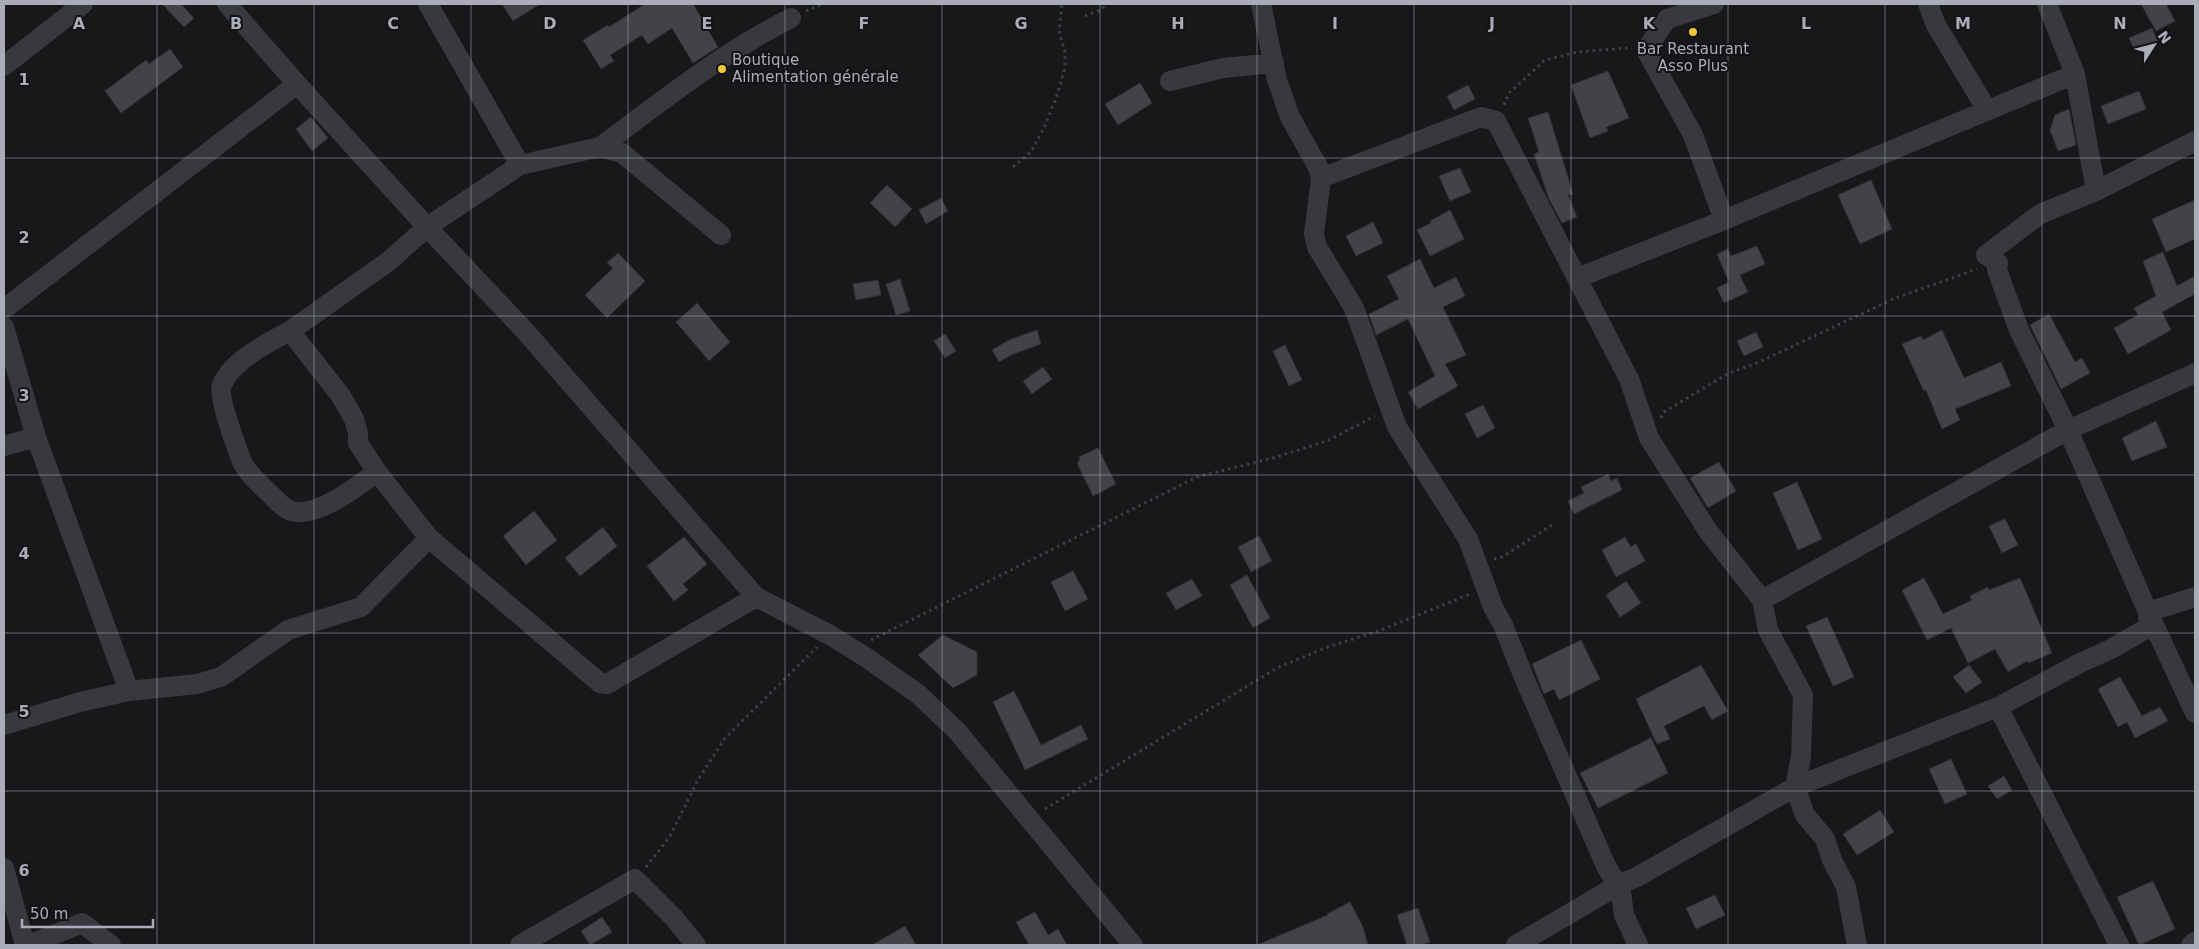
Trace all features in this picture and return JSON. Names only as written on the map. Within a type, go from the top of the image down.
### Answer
[{"type":"street","points":[[4,66],[83,4]]},
{"type":"street","points":[[227,4],[427,227],[526,332],[756,597],[853,649],[934,707],[957,731],[1133,945]]},
{"type":"street","points":[[1261,4],[1277,80],[1290,117],[1318,167],[1321,178],[1314,234],[1317,248],[1354,308],[1397,427],[1468,539],[1493,607],[1503,625],[1606,866],[1620,884],[1624,914],[1638,945]]},
{"type":"street","points":[[1714,4],[1668,19],[1646,50],[1692,135],[1724,220]]},
{"type":"street","points":[[1928,4],[1936,25],[1987,110]]},
{"type":"street","points":[[2047,4],[2076,74],[2096,191]]},
{"type":"street","points":[[436,6],[520,165]]},
{"type":"street","points":[[377,472],[347,494],[304,513],[290,511],[247,471],[242,462],[222,401],[221,386],[234,368],[262,346],[290,330],[389,261],[427,227],[520,165],[600,147],[705,69],[759,34],[791,18]]},
{"type":"street","points":[[1170,81],[1223,68],[1274,63]]},
{"type":"street","points":[[1578,278],[1724,220],[2076,74]]},
{"type":"street","points":[[4,309],[297,84]]},
{"type":"street","points":[[1321,178],[1481,117],[1496,121],[1629,379],[1649,438],[1708,531],[1762,600],[1768,630],[1803,696],[1801,757],[1795,786],[1806,815],[1825,839],[1832,860],[1846,887],[1857,945]]},
{"type":"street","points":[[2195,140],[2096,191],[2040,214],[1986,255],[1998,263],[1998,270],[2019,330],[2068,430],[2148,612],[2195,713]]},
{"type":"street","points":[[600,147],[622,153],[721,236]]},
{"type":"street","points":[[4,327],[36,437],[129,691]]},
{"type":"street","points":[[290,330],[340,396],[354,419],[358,433],[358,443],[377,472],[429,538],[600,683],[607,684],[756,597]]},
{"type":"street","points":[[1762,600],[2068,430],[2195,373]]},
{"type":"street","points":[[4,446],[36,437]]},
{"type":"street","points":[[4,725],[80,702],[129,691],[197,684],[221,677],[288,630],[361,607],[429,538]]},
{"type":"street","points":[[2148,612],[2195,597]]},
{"type":"street","points":[[1516,945],[1620,884],[1795,786],[1998,707],[2080,663],[2111,649],[2150,627],[2148,612]]},
{"type":"street","points":[[1998,707],[2119,945]]},
{"type":"street","points":[[4,868],[25,945]]},
{"type":"street","points":[[520,945],[635,879],[674,918],[696,945]]},
{"type":"street","points":[[29,945],[82,923],[111,945]]},
{"type":"street","points":[[2191,945],[2195,942]]},
{"type":"path","points":[[1013,167],[1031,152],[1045,126],[1056,98],[1065,68],[1065,52],[1059,31],[1062,4]]},
{"type":"path","points":[[1085,16],[1103,9],[1104,4]]},
{"type":"path","points":[[1496,121],[1509,93],[1544,60],[1600,49],[1632,48],[1646,50]]},
{"type":"path","points":[[1649,438],[1664,412],[1727,374],[1759,362],[1893,299],[1980,268]]},
{"type":"path","points":[[853,649],[1197,477],[1273,458],[1327,441],[1390,408]]},
{"type":"path","points":[[1476,562],[1502,557],[1555,524]]},
{"type":"path","points":[[1029,818],[1277,668],[1325,648],[1381,630],[1485,587]]},
{"type":"path","points":[[635,879],[670,836],[698,780],[725,738],[830,635]]},
{"type":"building","points":[[162,4],[181,4],[194,18],[184,27]]},
{"type":"building","points":[[502,4],[540,4],[513,21]]},
{"type":"building","points":[[645,4],[693,4],[718,47],[693,63],[672,28],[648,44],[642,35],[610,55],[614,61],[601,69],[583,40],[608,25],[609,27]]},
{"type":"building","points":[[2141,4],[2166,4],[2175,21],[2156,31]]},
{"type":"building","points":[[2152,28],[2158,42],[2135,51],[2129,38]]},
{"type":"building","points":[[170,49],[183,67],[121,113],[105,91],[146,60],[149,64]]},
{"type":"building","points":[[1608,71],[1629,118],[1606,127],[1608,131],[1590,138],[1571,85]]},
{"type":"building","points":[[1140,83],[1152,103],[1118,125],[1105,104]]},
{"type":"building","points":[[1468,85],[1475,99],[1454,110],[1447,96]]},
{"type":"building","points":[[2139,91],[2146,109],[2108,124],[2101,106]]},
{"type":"building","points":[[2069,109],[2076,145],[2058,151],[2050,130],[2055,115]]},
{"type":"building","points":[[1548,112],[1573,194],[1568,195],[1577,217],[1562,223],[1549,199],[1534,154],[1539,152],[1528,118]]},
{"type":"building","points":[[311,117],[328,138],[312,151],[296,129]]},
{"type":"building","points":[[1460,168],[1471,192],[1450,201],[1439,176]]},
{"type":"building","points":[[1871,180],[1892,229],[1860,244],[1838,195]]},
{"type":"building","points":[[887,185],[912,209],[895,227],[870,203]]},
{"type":"building","points":[[941,198],[948,211],[926,224],[919,210]]},
{"type":"building","points":[[2195,200],[2195,239],[2166,252],[2152,219]]},
{"type":"building","points":[[1450,210],[1464,239],[1430,256],[1417,230]]},
{"type":"building","points":[[1373,222],[1383,243],[1356,256],[1346,236]]},
{"type":"building","points":[[1757,246],[1765,264],[1740,275],[1748,292],[1724,303],[1717,288],[1729,282],[1717,254],[1728,249],[1731,256]]},
{"type":"building","points":[[2163,252],[2177,286],[2195,276],[2195,294],[2162,312],[2171,330],[2128,354],[2114,328],[2138,315],[2134,308],[2156,296],[2143,261]]},
{"type":"building","points":[[618,253],[645,281],[607,318],[585,295],[613,268],[607,263]]},
{"type":"building","points":[[1420,259],[1434,288],[1456,277],[1465,296],[1443,307],[1466,355],[1445,364],[1458,386],[1418,409],[1408,392],[1435,376],[1408,319],[1376,335],[1369,314],[1399,299],[1387,276]]},
{"type":"building","points":[[900,279],[910,311],[896,315],[886,284]]},
{"type":"building","points":[[878,280],[881,295],[856,300],[853,284]]},
{"type":"building","points":[[697,303],[730,342],[709,361],[676,322]]},
{"type":"building","points":[[2049,314],[2075,362],[2082,358],[2090,373],[2061,389],[2030,325]]},
{"type":"building","points":[[1037,330],[1041,344],[1011,355],[999,362],[992,350],[1009,340]]},
{"type":"building","points":[[1942,330],[1964,378],[2001,362],[2011,386],[1955,409],[1960,420],[1942,429],[1926,390],[1924,391],[1902,344],[1921,336],[1923,340]]},
{"type":"building","points":[[1756,332],[1763,347],[1744,356],[1737,341]]},
{"type":"building","points":[[945,334],[956,351],[945,358],[934,341]]},
{"type":"building","points":[[1285,345],[1302,380],[1289,386],[1273,351]]},
{"type":"building","points":[[1043,367],[1052,379],[1032,394],[1023,381]]},
{"type":"building","points":[[1483,405],[1495,428],[1477,438],[1465,414]]},
{"type":"building","points":[[2156,421],[2167,447],[2132,461],[2122,438]]},
{"type":"building","points":[[1098,448],[1116,484],[1093,496],[1077,463],[1080,460],[1079,457]]},
{"type":"building","points":[[1719,462],[1736,491],[1708,508],[1690,478]]},
{"type":"building","points":[[1608,474],[1611,481],[1617,478],[1622,490],[1574,514],[1568,501],[1584,493],[1581,487]]},
{"type":"building","points":[[1797,482],[1822,539],[1798,550],[1773,493]]},
{"type":"building","points":[[534,511],[557,540],[526,565],[503,536]]},
{"type":"building","points":[[2005,519],[2018,545],[2002,553],[1989,526]]},
{"type":"building","points":[[603,527],[617,546],[580,576],[565,558]]},
{"type":"building","points":[[1259,536],[1272,561],[1251,572],[1238,547]]},
{"type":"building","points":[[684,537],[707,564],[683,584],[688,590],[674,601],[647,566]]},
{"type":"building","points":[[1625,537],[1631,547],[1636,544],[1645,561],[1616,577],[1602,550]]},
{"type":"building","points":[[1073,571],[1088,599],[1065,611],[1051,582]]},
{"type":"building","points":[[1247,575],[1270,618],[1253,628],[1230,585]]},
{"type":"building","points":[[1924,578],[1943,614],[1972,600],[1970,596],[1988,587],[1989,590],[2020,578],[2052,653],[2028,663],[2027,661],[2008,672],[1995,649],[1968,663],[1951,628],[1927,640],[1902,590]]},
{"type":"building","points":[[1192,579],[1202,596],[1176,610],[1166,593]]},
{"type":"building","points":[[1626,581],[1641,603],[1620,617],[1606,595]]},
{"type":"building","points":[[1827,617],[1854,677],[1833,686],[1806,626]]},
{"type":"building","points":[[943,635],[977,652],[977,675],[953,688],[918,655]]},
{"type":"building","points":[[1581,640],[1600,679],[1559,700],[1554,689],[1544,694],[1532,664]]},
{"type":"building","points":[[1701,665],[1728,711],[1712,720],[1704,706],[1664,726],[1670,739],[1657,744],[1636,699]]},
{"type":"building","points":[[1969,665],[1982,682],[1966,693],[1953,677]]},
{"type":"building","points":[[2120,677],[2142,716],[2160,707],[2168,721],[2135,738],[2127,722],[2118,727],[2098,689]]},
{"type":"building","points":[[1014,691],[1041,745],[1081,725],[1088,739],[1025,770],[993,702]]},
{"type":"building","points":[[1651,738],[1668,773],[1598,808],[1580,773]]},
{"type":"building","points":[[1951,759],[1967,794],[1945,804],[1929,769]]},
{"type":"building","points":[[2004,776],[2012,790],[1997,799],[1988,786]]},
{"type":"building","points":[[1880,810],[1894,832],[1857,855],[1843,834]]},
{"type":"building","points":[[2153,881],[2175,929],[2139,945],[2117,897]]},
{"type":"building","points":[[1715,895],[1725,915],[1696,929],[1686,908]]},
{"type":"building","points":[[1350,902],[1363,927],[1368,945],[1257,945],[1328,915]]},
{"type":"building","points":[[1418,908],[1430,942],[1421,945],[1407,945],[1397,915]]},
{"type":"building","points":[[1035,912],[1048,935],[1058,929],[1067,945],[1029,945],[1016,922]]},
{"type":"building","points":[[602,917],[612,932],[590,945],[581,931]]},
{"type":"building","points":[[905,926],[916,945],[872,945]]},
{"type":"place","name":"Bar Restaurant Asso Plus","points":[[1693,32]]},
{"type":"place","name":"Boutique Alimentation générale","points":[[722,69]]}]
